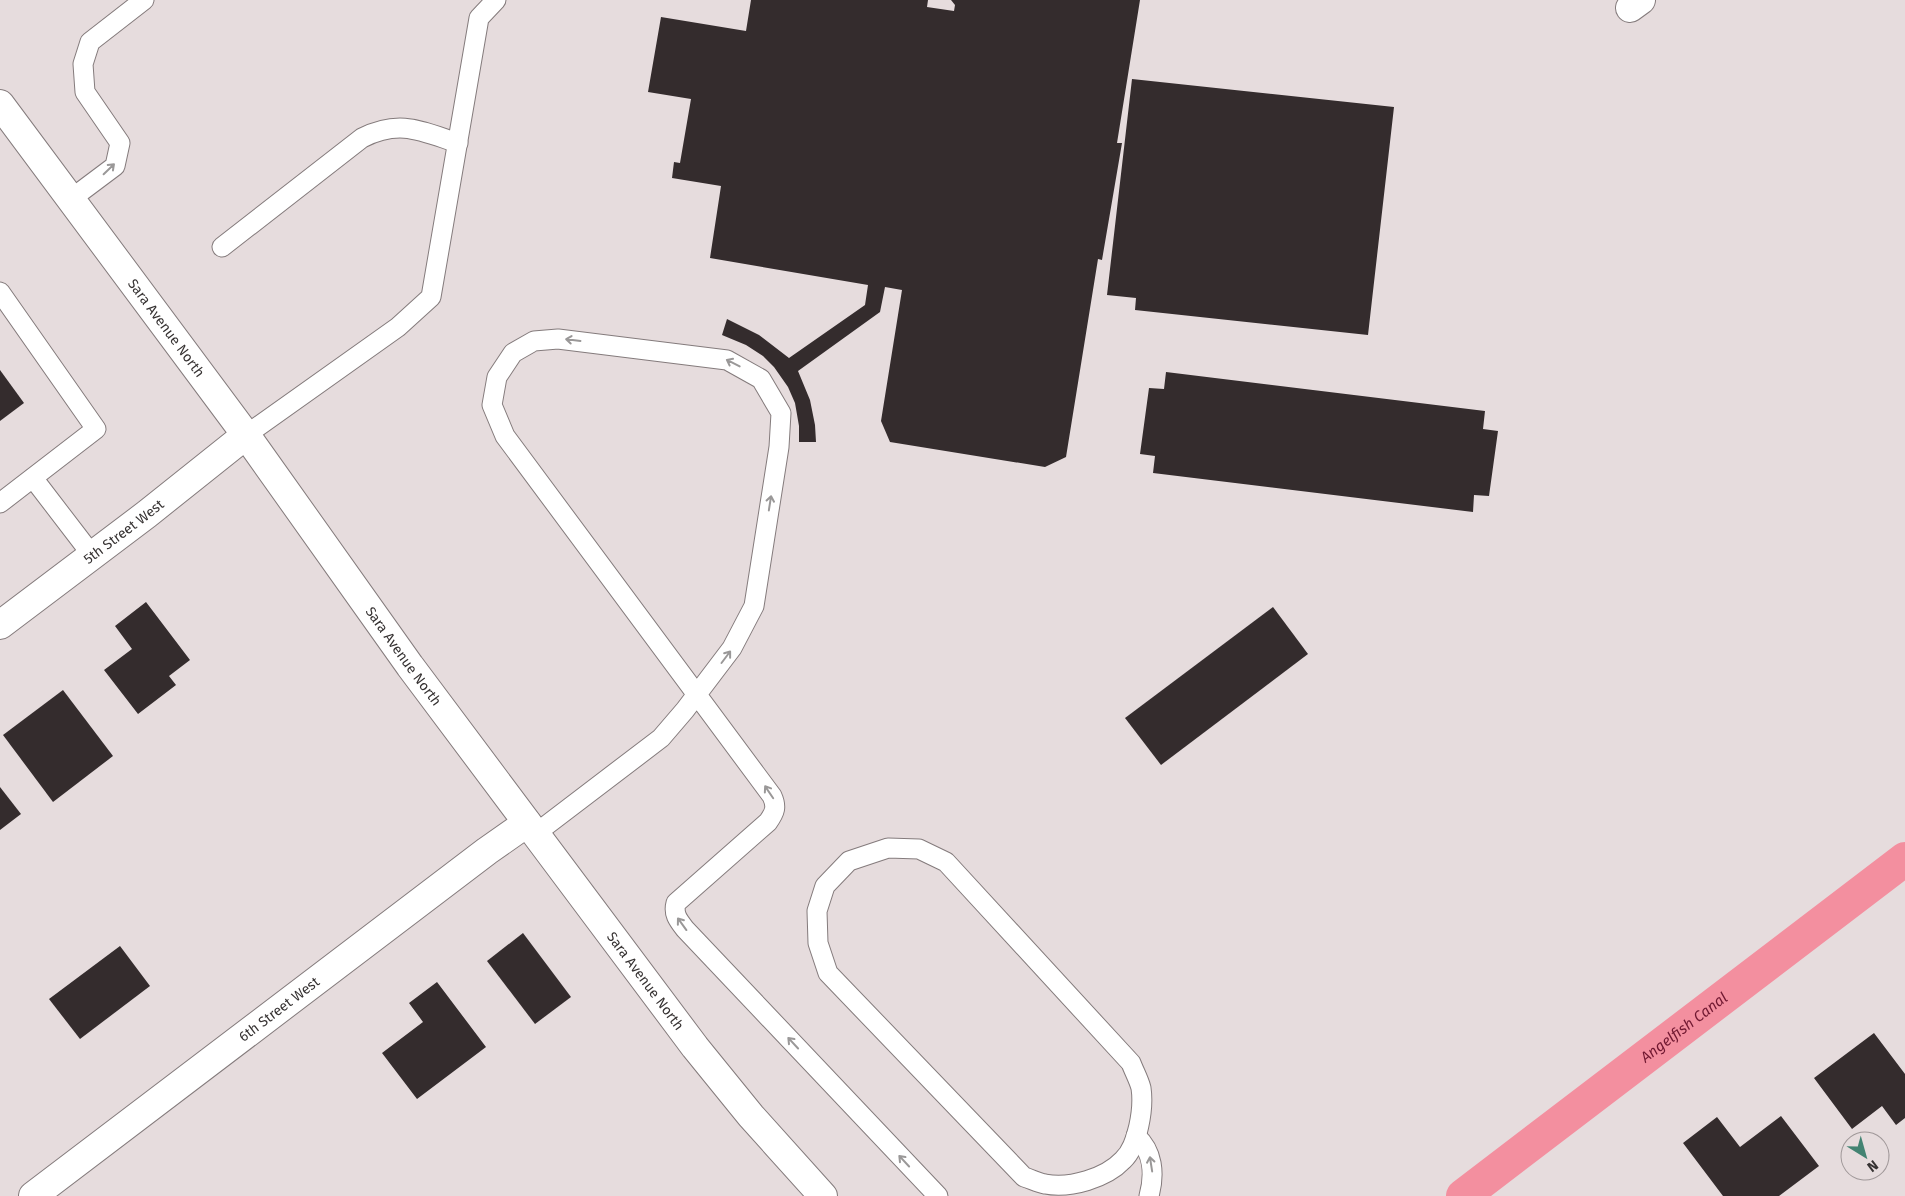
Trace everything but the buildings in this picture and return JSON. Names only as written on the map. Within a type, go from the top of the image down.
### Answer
[{"type":"street","name":"Sara Avenue North","points":[[0,104],[246,435],[410,666],[694,1048],[817,1194]]},
{"type":"street","name":"5th Street West","points":[[0,625],[246,435]]},
{"type":"street","name":"6th Street West","points":[[33,1196],[472,863],[531,828]]},
{"type":"lane","points":[[71,199],[115,166],[120,143],[85,92],[83,64],[90,42],[144,0]]},
{"type":"lane","points":[[246,435],[398,327],[431,297],[479,18],[496,0]]},
{"type":"lane","points":[[222,247],[362,138],[373,132],[392,127],[415,128],[458,143]]},
{"type":"lane","points":[[0,292],[96,429],[0,503]]},
{"type":"lane","points":[[531,828],[660,738],[696,696],[732,648],[754,606],[779,447],[781,413],[761,380],[728,360],[558,339],[534,341],[513,353],[497,377],[492,405],[504,436],[696,696],[772,796],[776,804],[775,813],[768,822],[676,903],[674,910],[677,919],[938,1196]]},
{"type":"lane","points":[[33,478],[92,555]]},
{"type":"lane","points":[[888,848],[919,849],[946,862],[1131,1063],[1141,1087],[1142,1114],[1136,1136],[1124,1160],[1105,1174],[1078,1184],[1046,1190],[1024,1177],[828,973],[818,943],[817,911],[825,886],[849,861],[888,848]]},
{"type":"lane","points":[[1136,1136],[1145,1143],[1151,1159],[1153,1182],[1149,1196]]},
{"type":"waterway","name":"Angelfish Canal","points":[[1463,1196],[1905,859]]}]
